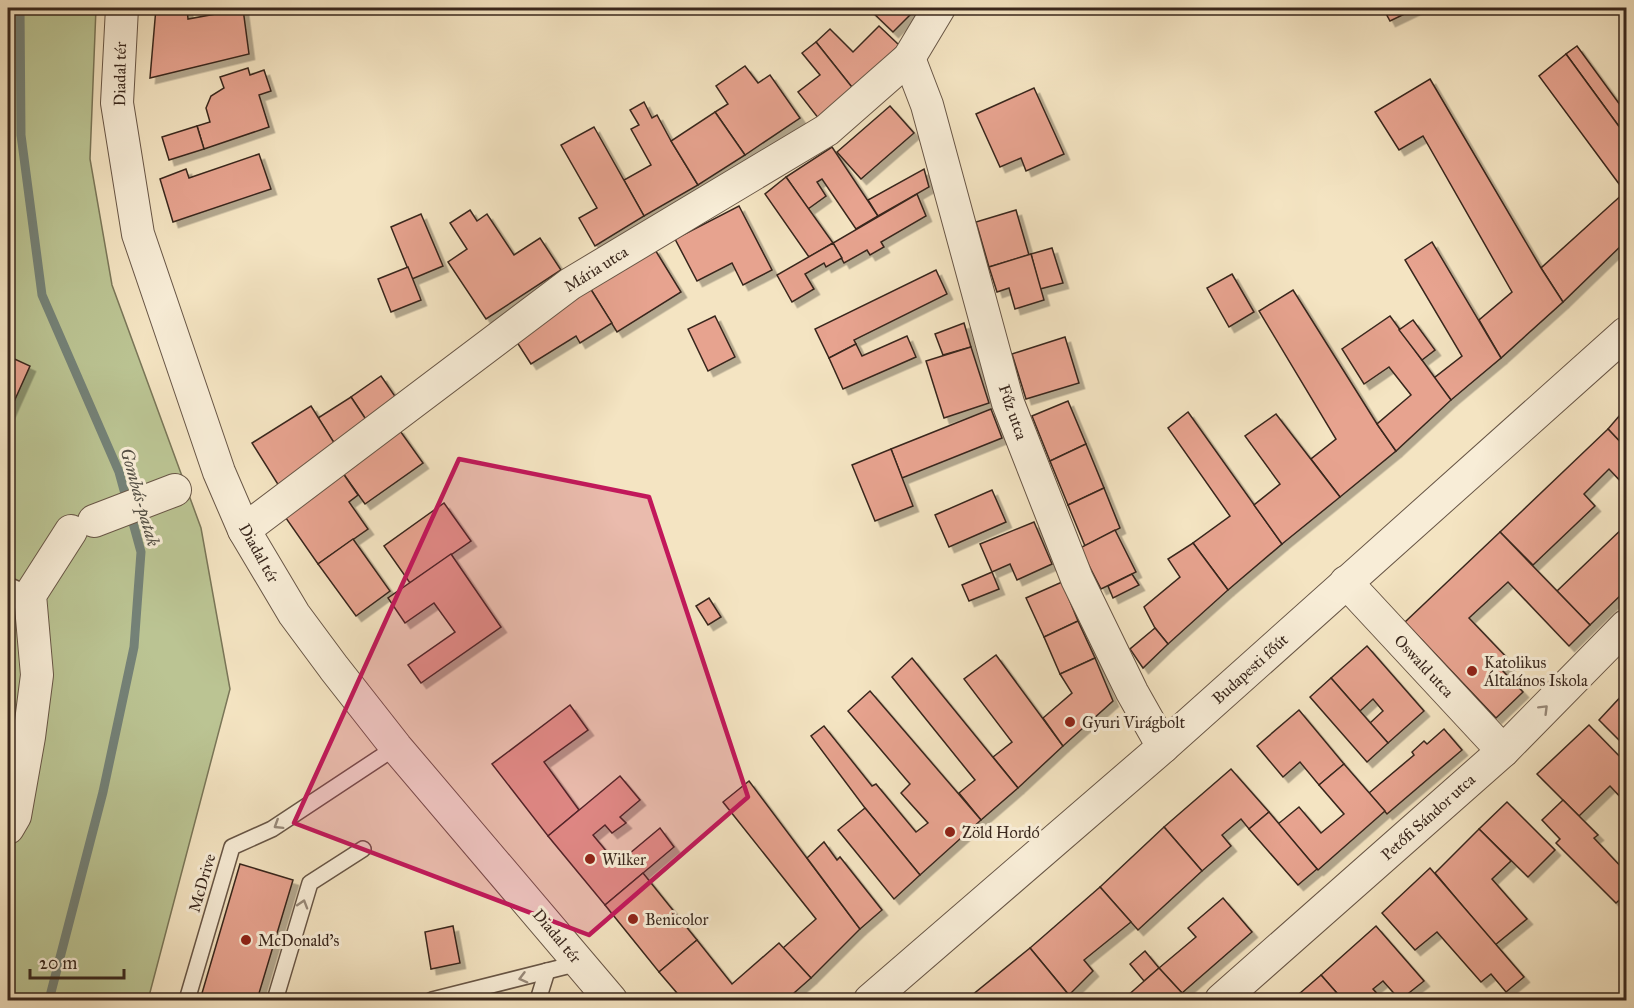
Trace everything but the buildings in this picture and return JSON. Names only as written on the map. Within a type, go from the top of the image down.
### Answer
[{"type":"street","name":"Diadal tér","points":[[122,8],[117,103],[138,234],[219,472],[244,530],[294,614],[396,747],[611,1000]]},
{"type":"street","name":"Mária utca","points":[[244,530],[570,284],[827,130],[909,58],[939,8]]},
{"type":"street","name":"Fűz utca","points":[[909,58],[927,105],[1008,403],[1077,579],[1132,692],[1163,747]]},
{"type":"street","name":"Budapesti főút","points":[[870,1000],[1163,747],[1626,333]]},
{"type":"street","points":[[8,828],[15,816],[37,675],[19,590],[82,526],[175,490]]},
{"type":"street","name":"Oswald utca","points":[[1346,582],[1503,751]]},
{"type":"street","name":"Petőfi Sándor utca","points":[[1221,1000],[1503,751],[1626,626]]},
{"type":"lane","name":"McDrive","points":[[187,1000],[231,847],[272,830],[396,747]]},
{"type":"lane","points":[[275,1000],[310,883],[363,849]]},
{"type":"lane","points":[[432,1000],[579,963]]},
{"type":"lane","points":[[538,1000],[547,971]]},
{"type":"highlighted area","points":[[459,459],[649,497],[748,797],[589,935],[294,823]]},
{"type":"green space","points":[[8,8],[96,8],[90,159],[112,285],[201,528],[230,689],[148,1000],[8,1000]]},
{"type":"waterway","name":"Gombás-patak","points":[[20,8],[21,135],[42,295],[119,472],[141,552],[134,647],[103,792],[49,1000]]},
{"type":"place","name":"Katolikus Általános Iskola","points":[[1472,671]]},
{"type":"place","name":"Gyuri Virágbolt","points":[[1070,722]]},
{"type":"place","name":"Zöld Hordó","points":[[950,832]]},
{"type":"place","name":"Wilker","points":[[590,859]]},
{"type":"place","name":"Benicolor","points":[[633,919]]},
{"type":"place","name":"McDonald's","points":[[246,940]]}]
